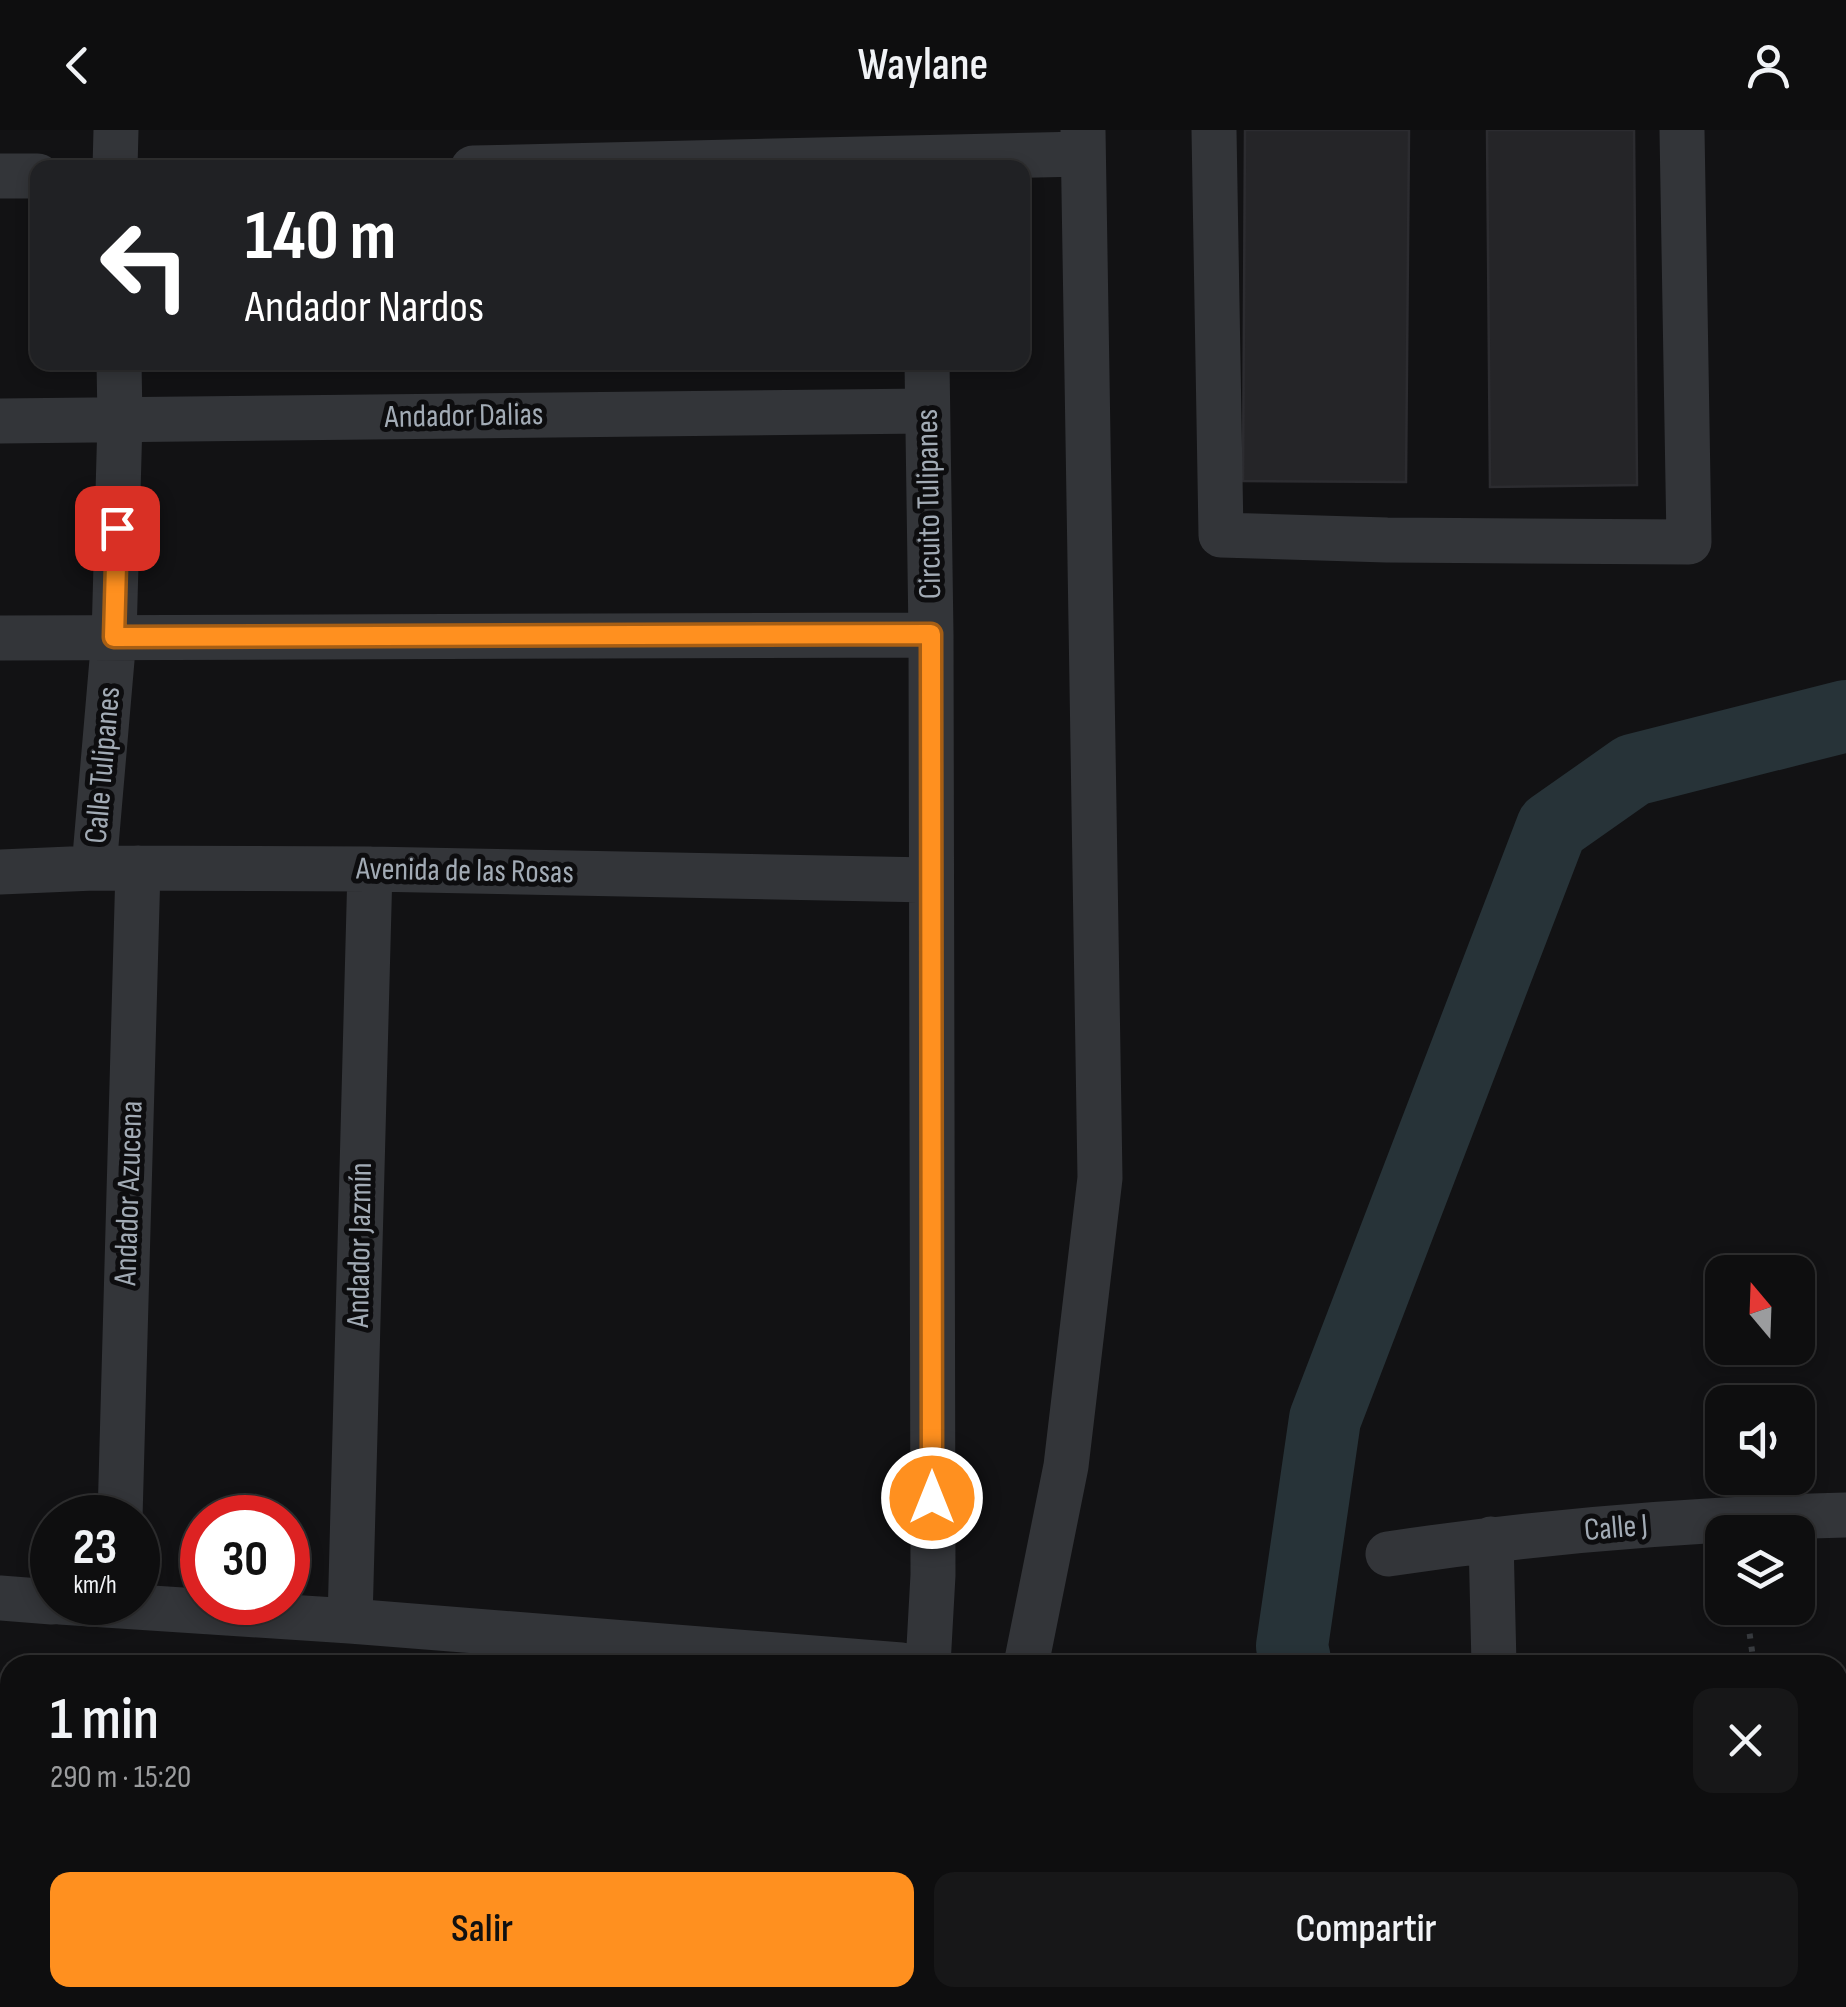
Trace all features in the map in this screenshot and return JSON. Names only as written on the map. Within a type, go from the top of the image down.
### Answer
[{"type":"street","points":[[115,160],[116,130]]},
{"type":"street","points":[[1214,130],[1221,536],[1688,542],[1682,130]]},
{"type":"street","points":[[699,160],[1083,142],[1100,1178],[1066,1466],[1028,1655]]},
{"type":"street","points":[[0,176],[30,176]]},
{"type":"street","name":"Calle Tulipanes","points":[[116,868],[114,637],[119,370]]},
{"type":"street","name":"Circuito Tulipanes","points":[[927,370],[933,1575],[929,1655]]},
{"type":"street","name":"Andador Dalias","points":[[0,421],[927,411]]},
{"type":"street","points":[[0,638],[931,634]]},
{"type":"street","name":"Avenida de las Rosas","points":[[0,872],[116,868],[370,869],[930,880]]},
{"type":"street","name":"Andador Azucena","points":[[116,868],[120,1495]]},
{"type":"street","name":"Andador Jazmín","points":[[350,1621],[370,869]]},
{"type":"street","name":"Calle J","points":[[1388,1554],[1491,1539],[1734,1518],[1846,1515]]},
{"type":"street","points":[[1491,1539],[1494,1655]]},
{"type":"street","points":[[0,1598],[30,1600]]},
{"type":"street","points":[[160,1608],[776,1655]]},
{"type":"path","points":[[1748,1625],[1753,1655]]},
{"type":"building","points":[[1245,130],[1409,130],[1406,482],[1243,481]]},
{"type":"building","points":[[1487,130],[1634,130],[1637,485],[1490,487]]},
{"type":"waterway","points":[[1294,1655],[1292,1646],[1325,1419],[1552,827],[1633,770],[1846,716]]},
{"type":"route","points":[[117,528],[114,637],[931,634],[932,1498]]}]
